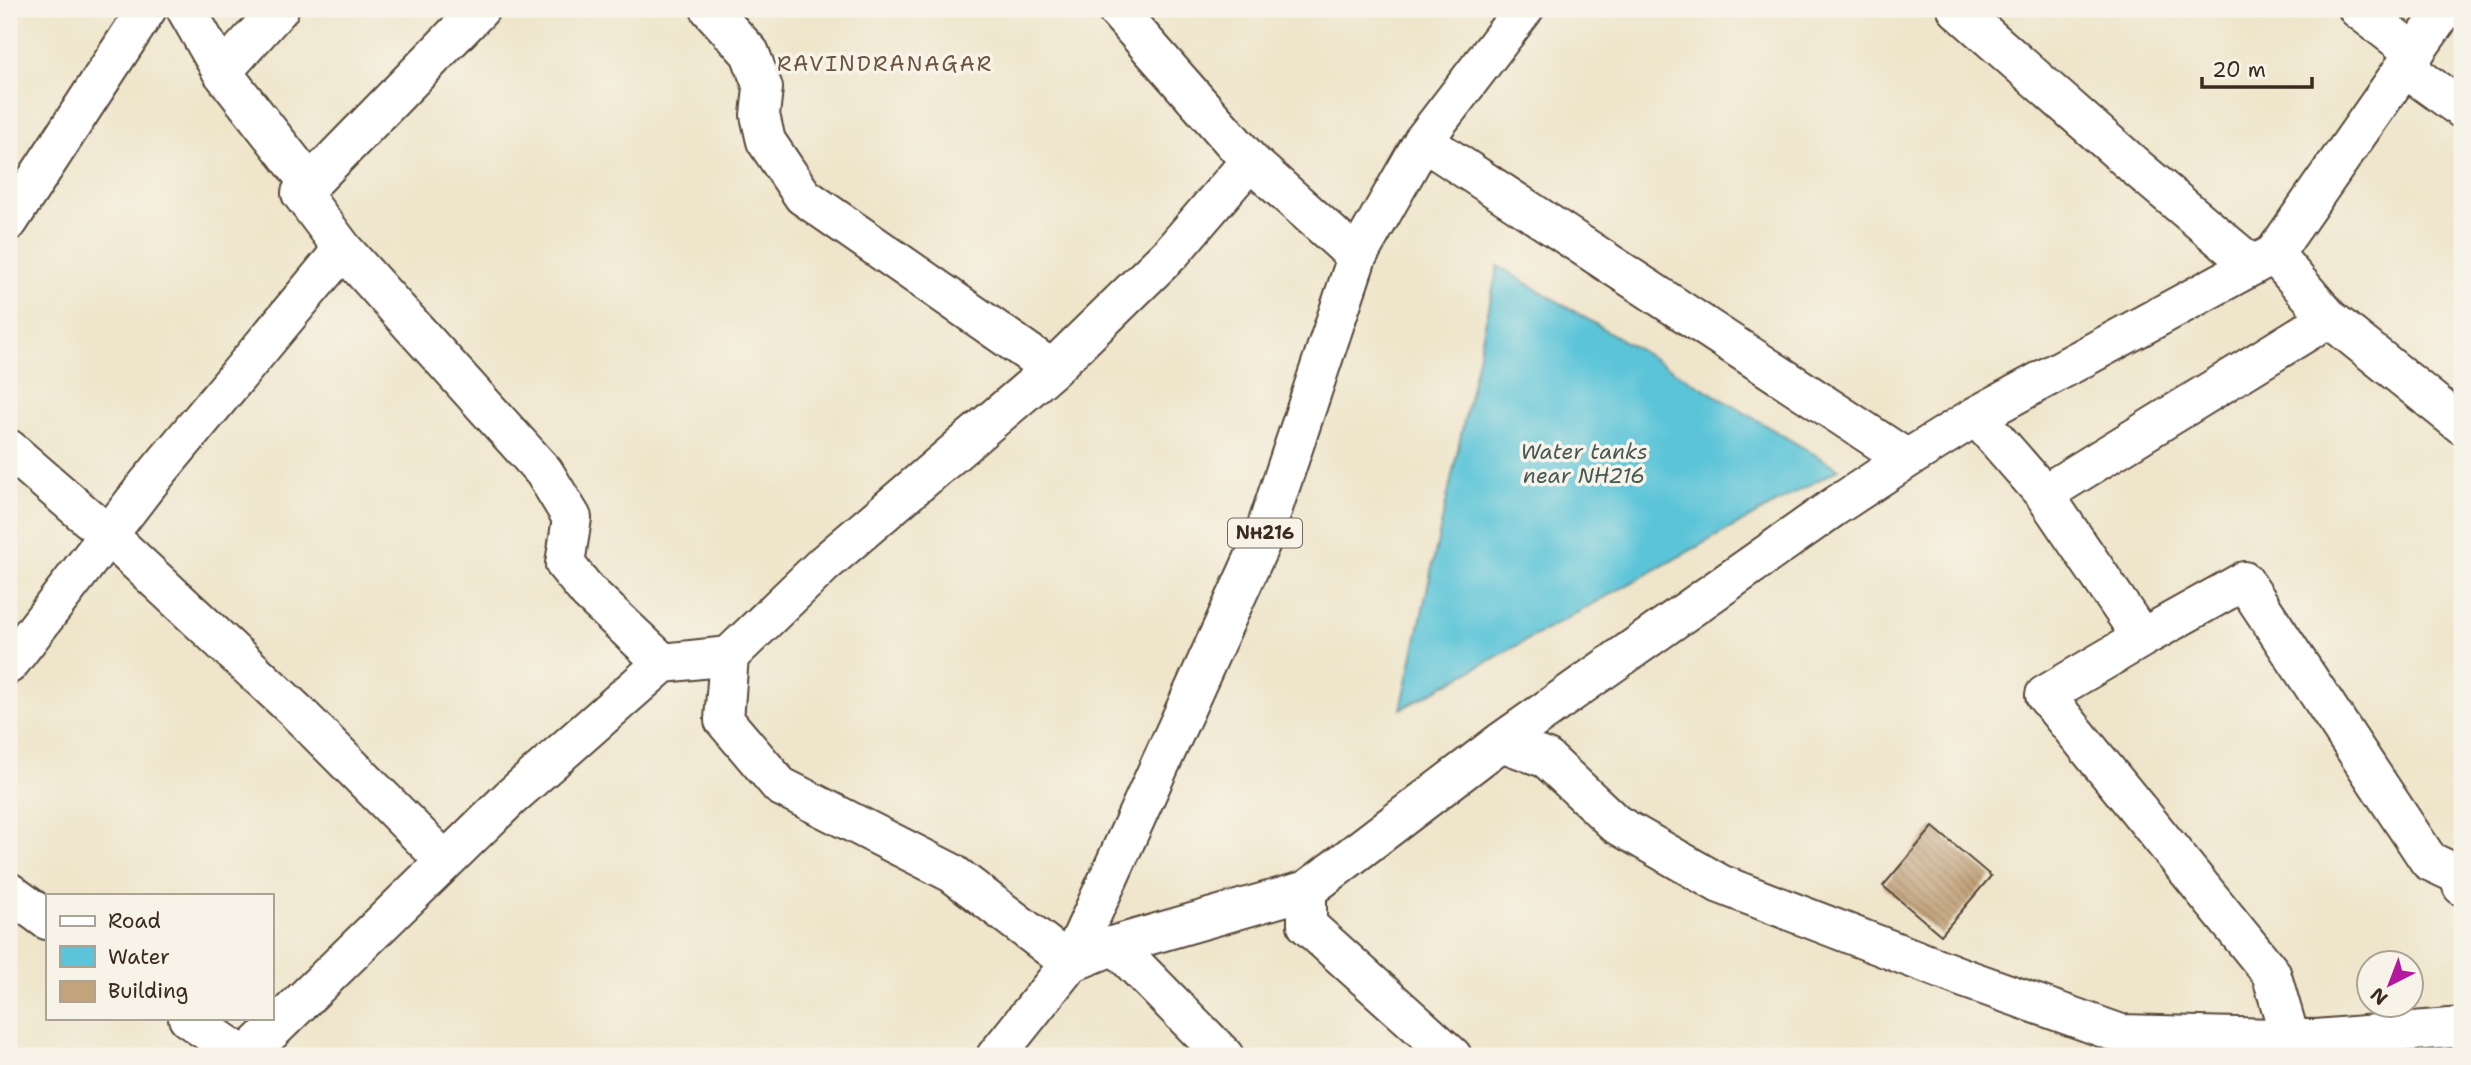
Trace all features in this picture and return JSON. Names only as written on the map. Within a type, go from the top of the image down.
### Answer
[{"type":"main road","points":[[9,221],[147,9]]},
{"type":"main road","points":[[186,9],[222,72],[310,184]]},
{"type":"main road","points":[[222,72],[279,9]]},
{"type":"main road","points":[[480,9],[301,193],[342,249],[544,472],[572,518],[565,564],[588,592],[663,663]]},
{"type":"main road","points":[[710,9],[750,52],[764,88],[760,115],[766,141],[803,196],[1052,369]]},
{"type":"main road","points":[[1116,9],[1250,161],[1357,257]]},
{"type":"main road","name":"NH216","points":[[996,1056],[1070,963],[1263,538],[1357,257],[1423,141],[1524,9]]},
{"type":"main road","points":[[1957,9],[2137,168],[2263,260],[2329,318],[2462,425]]},
{"type":"main road","points":[[2358,9],[2462,109]]},
{"type":"main road","points":[[729,656],[724,720],[780,786],[951,873],[1070,963],[1115,945],[1307,890],[1501,743],[1834,507],[1976,416],[2263,260],[2410,61],[2445,9]]},
{"type":"main road","points":[[1423,141],[1907,459]]},
{"type":"main road","points":[[191,1020],[244,1056],[510,798],[663,663],[729,656],[824,564],[1052,369],[1171,253],[1250,161]]},
{"type":"main road","points":[[9,664],[146,486],[342,249]]},
{"type":"main road","points":[[2044,494],[2329,318]]},
{"type":"main road","points":[[1976,416],[2044,494],[2142,638]]},
{"type":"main road","points":[[9,449],[108,535],[297,712],[445,861]]},
{"type":"main road","points":[[2290,1038],[2271,972],[2045,695],[2244,581],[2429,861],[2459,875],[2462,886]]},
{"type":"main road","points":[[1501,743],[1547,760],[1616,824],[1720,884],[2140,1046],[2316,1039],[2462,1027]]},
{"type":"main road","points":[[1307,890],[1307,925],[1452,1056]]},
{"type":"main road","points":[[9,892],[46,918]]},
{"type":"main road","points":[[1115,945],[1224,1056]]},
{"type":"water","name":"Water tanks near NH216","points":[[1498,266],[1839,469],[1401,709]]},
{"type":"building","points":[[1933,827],[1991,876],[1941,935],[1883,886]]},
{"type":"district","name":"RAVINDRANAGAR","points":[[885,64]]}]
